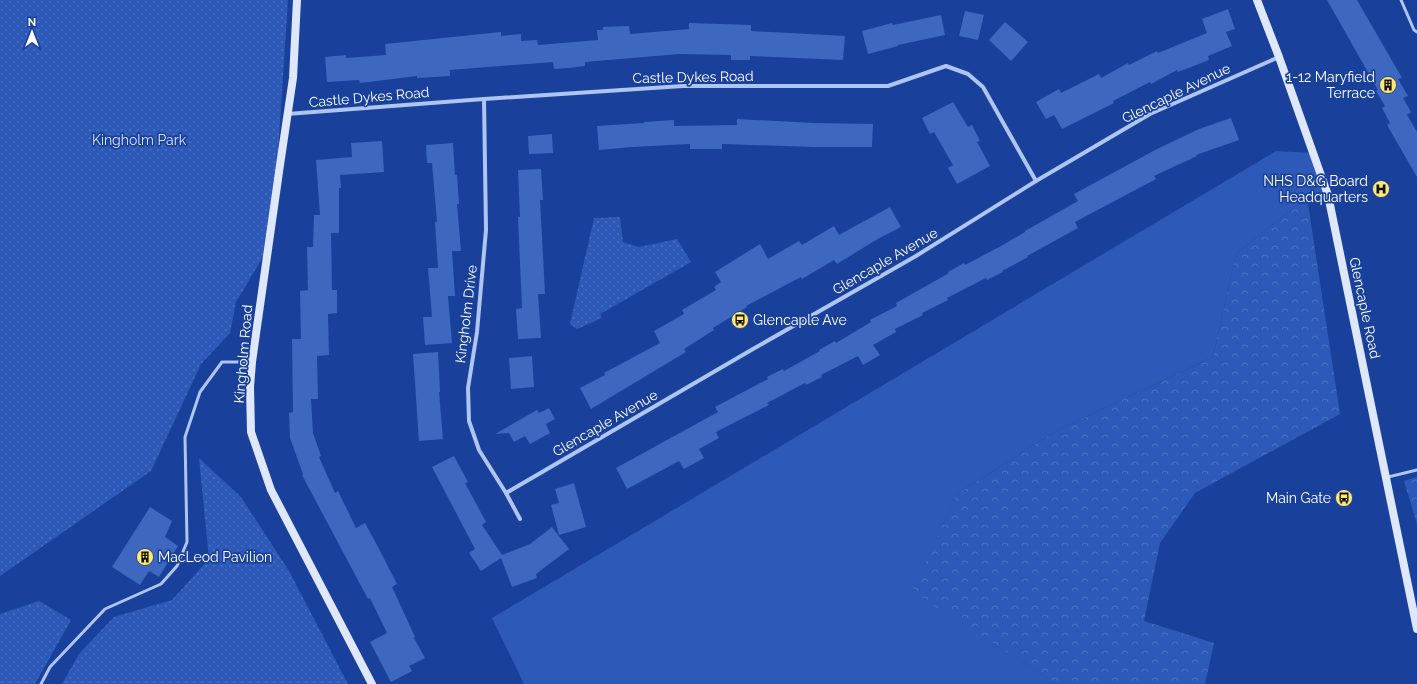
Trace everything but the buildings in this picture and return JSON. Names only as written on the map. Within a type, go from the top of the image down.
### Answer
[{"type":"main road","name":"Kingholm Road","points":[[297,0],[293,78],[252,362],[250,387],[251,432],[271,490],[372,684]]},
{"type":"main road","name":"Glencaple Road","points":[[1257,0],[1328,195],[1417,629]]},
{"type":"street","name":"Glencaple Avenue","points":[[506,493],[916,256],[1036,181],[1150,114],[1279,57]]},
{"type":"street","name":"Castle Dykes Road","points":[[287,114],[683,86],[888,86],[946,66],[968,74],[983,87],[1036,181]]},
{"type":"street","name":"Kingholm Drive","points":[[484,99],[486,230],[476,332],[468,388],[469,421],[479,450],[506,493],[520,519]]},
{"type":"lane","points":[[1401,0],[1414,30],[1417,32]]},
{"type":"lane","points":[[40,684],[50,667],[105,609],[161,584],[177,566],[187,542],[184,437],[200,392],[222,362],[252,362]]},
{"type":"lane","points":[[1387,478],[1417,470]]},
{"type":"green space","name":"Kingholm Park","points":[[0,0],[288,0],[276,183],[266,252],[236,302],[230,333],[201,364],[151,471],[0,576]]},
{"type":"green space","points":[[1276,151],[1313,153],[1328,195],[1307,197],[1236,254],[1213,357],[1058,430],[957,494],[913,592],[1057,684],[524,684],[492,618]]},
{"type":"green space","points":[[1307,197],[1340,414],[1195,493],[1160,543],[1144,621],[1214,643],[1205,684],[1057,684],[912,592],[957,494],[1058,430],[1213,357],[1236,254]]},
{"type":"green space","points":[[620,217],[623,242],[639,247],[677,239],[691,262],[600,314],[602,318],[577,329],[570,324],[594,218]]},
{"type":"green space","points":[[199,458],[241,497],[289,571],[348,684],[62,684],[79,654],[114,617],[172,600],[209,559]]},
{"type":"green space","points":[[1417,477],[1417,524],[1404,481]]},
{"type":"green space","points":[[39,601],[71,620],[35,684],[0,684],[0,614]]},
{"type":"place","name":"1-12 Maryfield Terrace","points":[[1388,85]]},
{"type":"place","name":"NHS D&G Board Headquarters","points":[[1381,189]]},
{"type":"place","name":"Glencaple Ave","points":[[740,320]]},
{"type":"place","name":"Main Gate","points":[[1344,498]]},
{"type":"place","name":"MacLeod Pavilion","points":[[145,557]]}]
